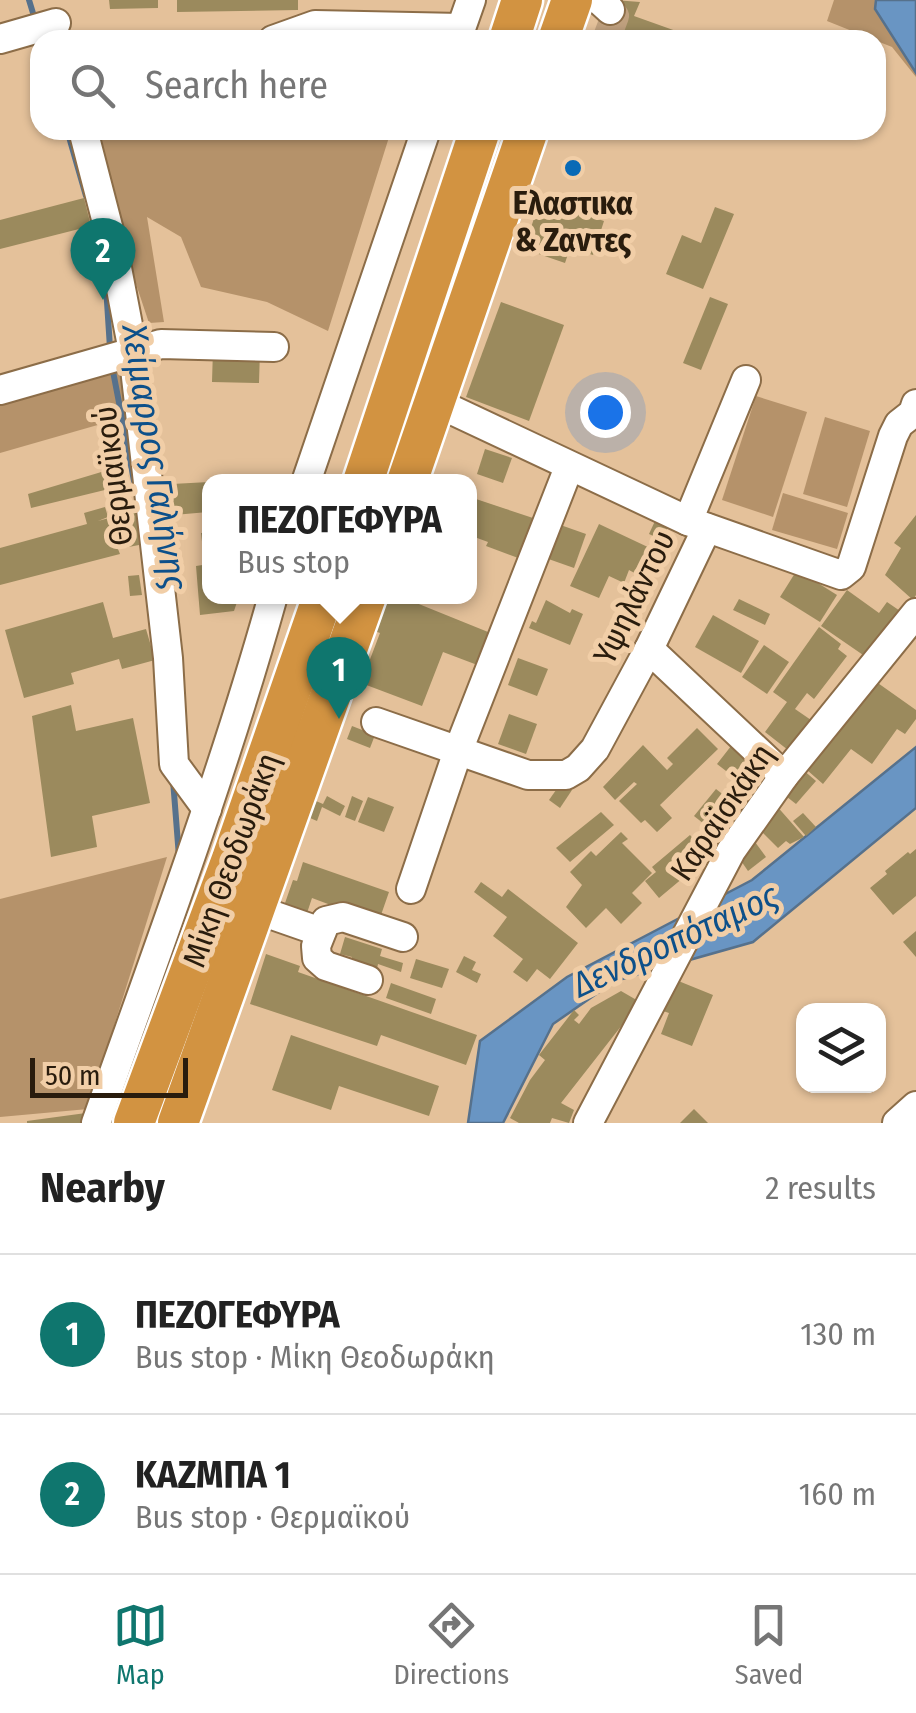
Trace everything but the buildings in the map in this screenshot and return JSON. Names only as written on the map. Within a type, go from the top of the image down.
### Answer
[{"type":"highway","points":[[512,30],[522,0]]},
{"type":"highway","points":[[568,30],[594,3]]},
{"type":"highway","points":[[366,474],[477,140]]},
{"type":"highway","points":[[409,474],[525,140]]},
{"type":"highway","name":"Μίκη Θεοδωράκη","points":[[134,1123],[232,859],[320,604]]},
{"type":"highway","name":"Μίκη Θεοδωράκη","points":[[178,1123],[363,604]]},
{"type":"street","points":[[460,30],[471,0]]},
{"type":"street","points":[[0,38],[55,21]]},
{"type":"street","points":[[301,30],[315,25],[395,30]]},
{"type":"street","name":"Θερμαϊκού","points":[[86,140],[112,242],[133,351],[168,658],[174,764],[207,810]]},
{"type":"street","points":[[309,474],[423,140]]},
{"type":"street","points":[[0,390],[176,342],[274,347]]},
{"type":"street","points":[[746,380],[697,524],[832,574],[851,567],[896,429],[916,404]]},
{"type":"street","name":"Υψηλάντου","points":[[376,722],[528,775],[566,775],[578,768],[595,749],[650,650],[697,524],[435,402]]},
{"type":"street","points":[[412,890],[458,751],[569,466]]},
{"type":"street","points":[[96,1123],[207,810],[271,604]]},
{"type":"street","name":"Καραϊσκάκη","points":[[588,1123],[731,851],[784,776],[916,613]]},
{"type":"street","points":[[650,650],[784,776]]},
{"type":"street","points":[[255,910],[321,932]]},
{"type":"street","points":[[368,980],[321,962],[316,952],[326,921],[337,916],[403,937]]},
{"type":"street","points":[[897,1123],[916,1106]]},
{"type":"shaded area","points":[[834,0],[916,0],[916,77],[886,45],[886,30],[850,30],[827,21]]},
{"type":"shaded area","points":[[94,140],[388,140],[328,331],[267,302],[201,287],[181,237],[147,217],[164,322],[149,323],[113,215]]},
{"type":"shaded area","points":[[124,367],[129,416],[0,453],[0,401]]},
{"type":"shaded area","points":[[756,396],[807,412],[773,517],[722,500]]},
{"type":"shaded area","points":[[825,417],[870,431],[847,507],[803,494]]},
{"type":"shaded area","points":[[783,493],[848,513],[837,549],[772,530]]},
{"type":"shaded area","points":[[167,857],[88,1109],[0,1117],[0,899]]},
{"type":"water","points":[[876,0],[916,0],[916,73],[875,9]]},
{"type":"water","name":"Δενδροπόταμος","points":[[916,747],[916,808],[753,942],[615,981],[553,1024],[503,1123],[468,1123],[480,1041],[567,977],[752,880]]},
{"type":"waterway","name":"Χείμαρρος Γαλήνης","points":[[29,0],[36,23]]},
{"type":"waterway","name":"Χείμαρρος Γαλήνης","points":[[70,140],[86,196]]},
{"type":"waterway","name":"Χείμαρρος Γαλήνης","points":[[105,271],[110,348]]},
{"type":"waterway","name":"Χείμαρρος Γαλήνης","points":[[112,366],[134,481]]},
{"type":"waterway","points":[[173,780],[179,857]]},
{"type":"tunnel","points":[[610,10],[615,16],[610,30]]},
{"type":"place","name":"Ελαστικα & Ζαντες","points":[[573,168]]},
{"type":"place","name":"ΚΑΖΜΠΑ 1","points":[[103,300]]},
{"type":"place","name":"ΠΕΖΟΓΕΦΥΡΑ","points":[[339,719]]}]
